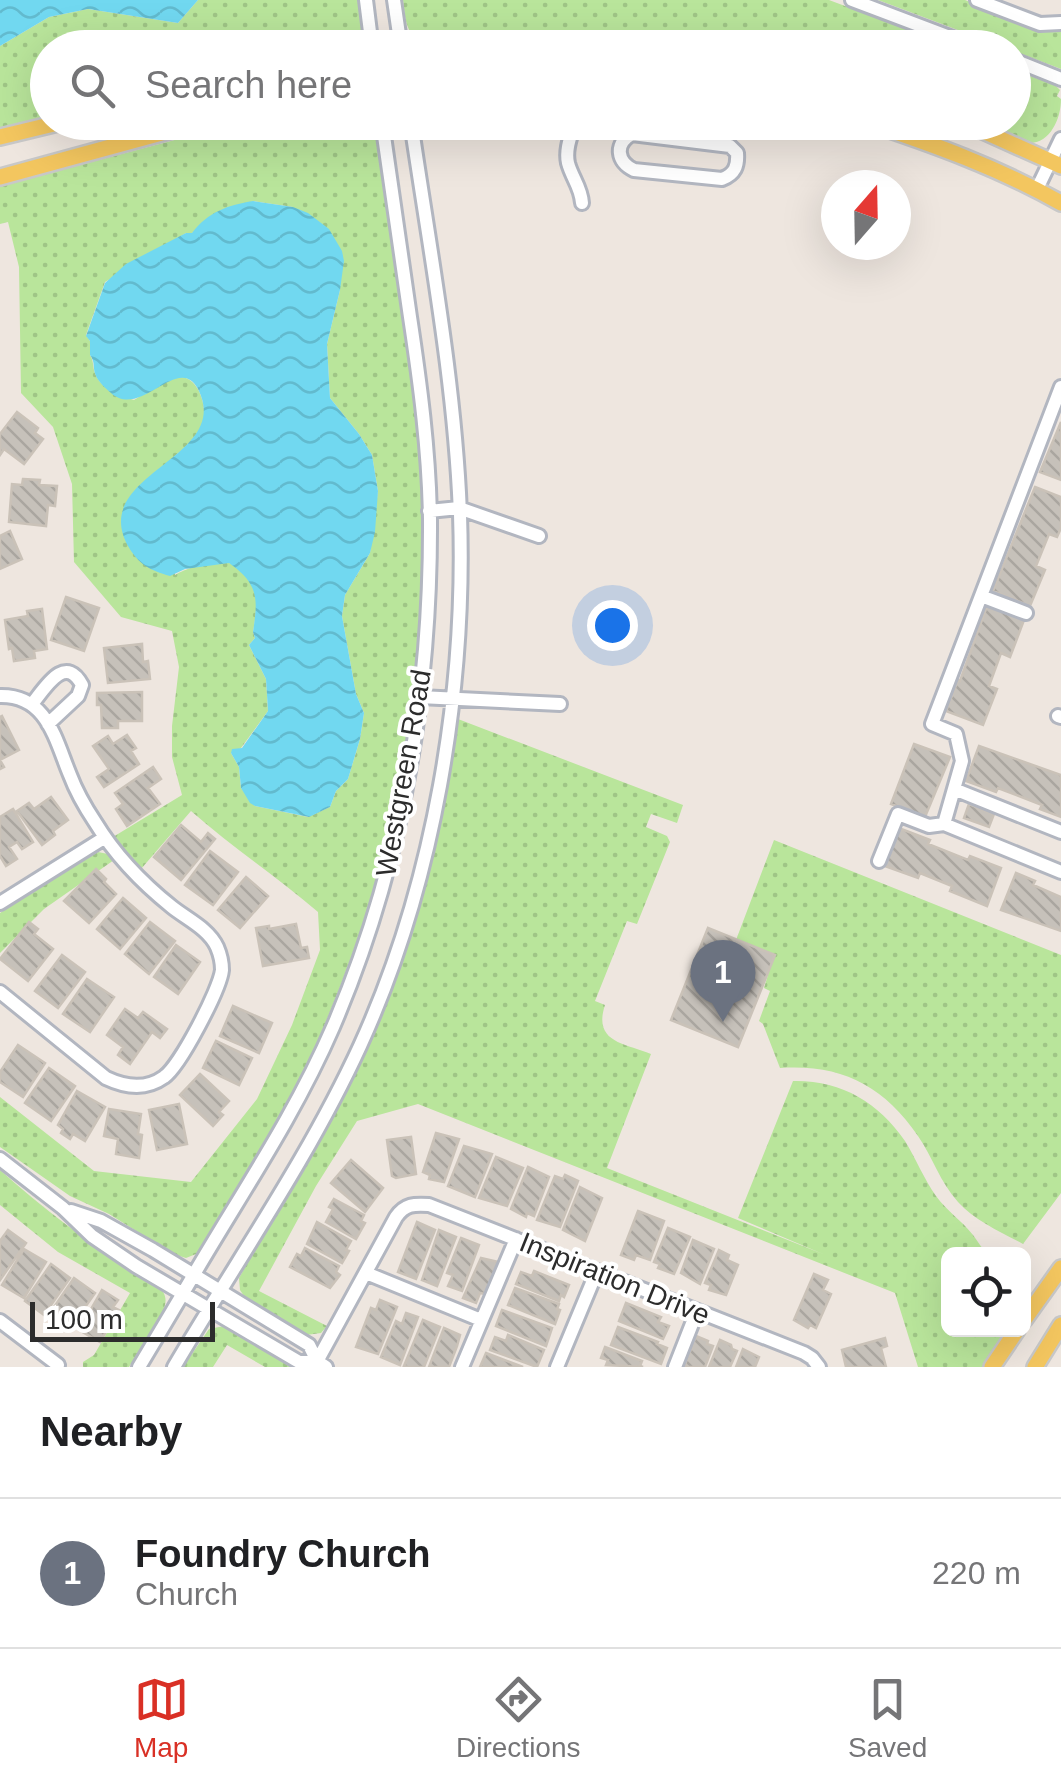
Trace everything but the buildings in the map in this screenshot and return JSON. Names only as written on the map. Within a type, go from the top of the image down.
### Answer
[{"type":"main road","points":[[0,137],[30,130]]},
{"type":"main road","points":[[0,176],[135,140]]},
{"type":"main road","points":[[918,140],[1061,202]]},
{"type":"main road","points":[[1004,140],[1056,163]]},
{"type":"main road","points":[[1031,1310],[1061,1268]]},
{"type":"main road","points":[[1035,1367],[1061,1324]]},
{"type":"main road","points":[[992,1367],[1012,1337]]},
{"type":"street","points":[[366,0],[370,30]]},
{"type":"street","points":[[394,0],[398,30]]},
{"type":"street","points":[[852,0],[931,30]]},
{"type":"street","points":[[977,0],[1040,24],[1061,23]]},
{"type":"street","points":[[1031,67],[1061,78]]},
{"type":"street","points":[[1037,190],[1056,163],[1061,139]]},
{"type":"street","name":"Westgreen Road","points":[[139,1367],[287,1120],[332,1028],[374,922],[405,796],[427,621],[430,511],[418,371],[385,140]]},
{"type":"street","name":"Westgreen Road","points":[[174,1367],[315,1135],[362,1042],[404,932],[437,802],[459,623],[460,508],[446,367],[414,140]]},
{"type":"street","points":[[569,140],[568,164],[582,192],[582,203]]},
{"type":"street","points":[[624,140],[620,158],[624,166],[634,170],[722,179],[736,170],[736,153],[730,146],[684,140]]},
{"type":"street","points":[[718,144],[719,140]]},
{"type":"street","points":[[944,824],[962,761],[956,734],[932,724],[1061,387]]},
{"type":"street","points":[[430,511],[460,508],[539,536]]},
{"type":"street","points":[[981,596],[1026,612]]},
{"type":"street","points":[[59,673],[77,676],[82,685],[78,696],[41,714],[59,673]]},
{"type":"street","points":[[0,696],[23,698],[41,714],[104,838],[145,884],[210,936],[222,964],[219,980],[172,1070],[146,1086],[124,1085],[106,1078],[0,992]]},
{"type":"street","points":[[420,697],[560,704]]},
{"type":"street","points":[[954,789],[1061,832]]},
{"type":"street","points":[[879,861],[898,814],[929,826],[944,824],[1061,872]]},
{"type":"street","points":[[0,903],[104,838]]},
{"type":"street","points":[[0,1159],[64,1208],[92,1236],[299,1362],[319,1365]]},
{"type":"street","name":"Inspiration Drive","points":[[366,1273],[406,1206],[429,1205],[804,1353],[819,1366]]},
{"type":"street","points":[[64,1208],[101,1221],[220,1290],[309,1345],[319,1365]]},
{"type":"street","points":[[462,1367],[516,1240]]},
{"type":"street","points":[[557,1367],[597,1272]]},
{"type":"street","points":[[319,1365],[366,1273],[481,1320]]},
{"type":"street","points":[[675,1367],[697,1311]]},
{"type":"street","points":[[0,1321],[58,1365]]},
{"type":"green space","points":[[198,0],[359,0],[361,30],[30,30],[30,123],[0,131],[0,46],[49,17],[88,9],[178,23]]},
{"type":"green space","points":[[403,0],[829,0],[909,30],[410,30]]},
{"type":"green space","points":[[878,0],[965,0],[1036,28],[1061,28],[1061,69],[1031,58],[1031,30],[958,30]]},
{"type":"green space","points":[[1031,76],[1055,85],[1061,99],[1056,122],[1048,135],[1028,143],[1021,140],[1031,140]]},
{"type":"green space","points":[[175,140],[378,140],[417,425],[424,546],[422,624],[401,780],[360,932],[301,1077],[202,1247],[186,1258],[70,1196],[0,1147],[0,1097],[94,1171],[191,1182],[257,1099],[292,1025],[320,950],[318,912],[191,811],[141,869],[113,837],[182,795],[172,757],[179,667],[172,631],[121,617],[74,562],[72,484],[53,427],[21,393],[19,267],[8,222],[0,224],[0,186]],"holes":[[[253,201],[293,207],[340,290],[327,344],[330,398],[372,455],[378,491],[370,553],[345,595],[342,616],[356,694],[364,713],[360,739],[348,779],[336,791],[330,807],[308,817],[255,806],[241,788],[239,767],[231,753],[241,748],[268,711],[266,679],[249,645],[255,638],[252,583],[237,568],[223,562],[175,575],[169,461],[202,425],[200,394],[184,377],[176,377],[134,400],[116,393],[96,377],[86,335],[105,282],[186,233]]]},
{"type":"green space","points":[[458,719],[683,805],[677,823],[651,814],[646,827],[667,836],[670,842],[637,924],[627,921],[595,1001],[605,1005],[602,1017],[607,1034],[651,1054],[607,1168],[823,1254],[738,1218],[793,1081],[827,1084],[857,1096],[894,1127],[936,1196],[982,1247],[941,1247],[941,1337],[1001,1337],[983,1367],[918,1367],[895,1293],[418,1104],[357,1121],[316,1186],[259,1291],[327,1326],[321,1333],[306,1335],[244,1296],[239,1278],[317,1142],[387,1001],[432,863]]},
{"type":"green space","points":[[774,840],[1061,955],[1061,1193],[1023,1244],[980,1220],[958,1202],[905,1118],[875,1091],[841,1074],[780,1068],[759,1021],[770,991],[764,988],[774,955],[736,940]]},
{"type":"green space","points":[[98,852],[114,860],[44,909],[0,953],[0,913]]},
{"type":"green space","points":[[0,1170],[76,1232],[163,1292],[163,1312],[129,1367],[83,1367],[83,1362],[94,1355],[130,1293],[58,1252],[0,1205]]},
{"type":"green space","points":[[224,1326],[291,1367],[265,1367],[227,1345],[213,1367],[183,1367],[209,1329]]},
{"type":"water","points":[[0,0],[198,0],[178,23],[88,9],[49,17],[0,46]]},
{"type":"water","points":[[253,201],[308,213],[329,229],[342,251],[340,290],[327,344],[330,398],[372,455],[378,491],[370,553],[345,595],[342,616],[356,694],[364,713],[360,739],[348,779],[336,791],[330,807],[309,817],[250,803],[241,788],[239,767],[231,753],[232,749],[242,748],[268,711],[266,679],[249,645],[255,638],[256,610],[251,585],[229,563],[185,569],[170,576],[151,569],[128,546],[121,521],[127,501],[142,483],[197,433],[204,413],[198,389],[190,380],[180,378],[134,399],[123,399],[97,378],[86,336],[105,283],[126,264],[192,233],[219,211]]},
{"type":"place","name":"Foundry Church","points":[[723,1022]]}]
